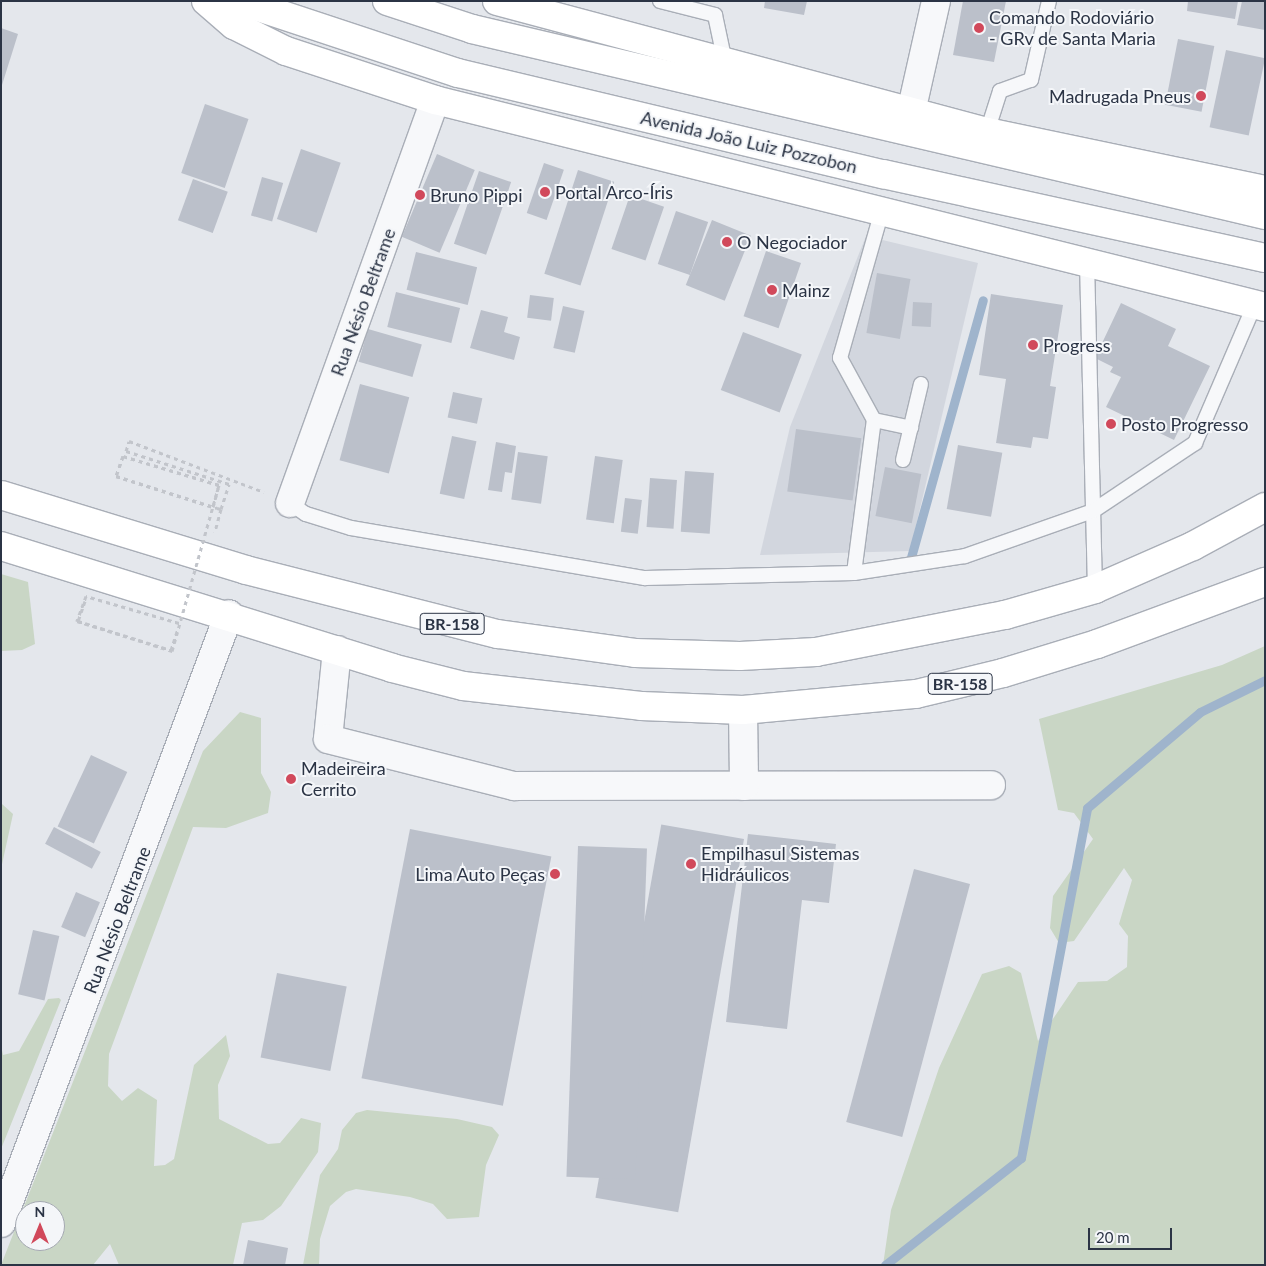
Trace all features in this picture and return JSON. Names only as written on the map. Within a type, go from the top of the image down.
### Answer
[{"type":"main road","points":[[206,1],[234,25],[286,51],[436,100],[1260,305]]},
{"type":"main road","name":"Avenida João Luiz Pozzobon","points":[[240,1],[458,73],[883,174],[1265,258]]},
{"type":"main road","points":[[387,1],[472,29],[1265,215]]},
{"type":"main road","points":[[496,1],[546,7],[725,62],[987,132],[1265,190]]},
{"type":"main road","name":"BR-158","points":[[1,495],[246,570],[406,614],[498,634],[635,653],[740,656],[816,652],[1005,615],[1095,589],[1193,546],[1264,507]]},
{"type":"main road","name":"BR-158","points":[[1,546],[229,614],[336,650],[462,686],[632,706],[743,710],[916,694],[1003,673],[1097,644],[1265,582]]},
{"type":"street","points":[[912,112],[936,1]]},
{"type":"street","name":"Rua Nésio Beltrame","points":[[290,503],[436,100]]},
{"type":"street","name":"Rua Nésio Beltrame","points":[[1,1223],[229,614]]},
{"type":"street","points":[[336,650],[328,739],[514,786],[992,786]]},
{"type":"street","points":[[743,710],[744,786]]},
{"type":"lane","points":[[660,1],[715,15],[725,62]]},
{"type":"lane","points":[[987,132],[1000,91],[1031,80],[1049,1]]},
{"type":"lane","points":[[854,573],[874,420],[840,358],[882,211]]},
{"type":"lane","points":[[1087,262],[1095,589]]},
{"type":"lane","points":[[290,503],[306,514],[351,528],[645,578],[854,573],[965,556],[1093,511],[1195,443],[1260,305]]},
{"type":"lane","points":[[903,460],[921,384]]},
{"type":"lane","points":[[874,420],[911,428]]},
{"type":"path","points":[[219,485],[123,456],[116,476],[219,509],[229,484],[126,451],[129,440],[222,473],[290,503]]},
{"type":"path","points":[[200,480],[123,456],[116,476],[213,507],[219,485]]},
{"type":"path","points":[[86,596],[78,621],[171,650],[179,623],[86,596],[77,621],[172,651],[219,485]]},
{"type":"shaded area","points":[[866,236],[978,263],[910,551],[760,555],[790,427]]},
{"type":"green space","points":[[1,574],[28,582],[35,644],[22,650],[1,651]]},
{"type":"green space","points":[[1265,646],[1265,1265],[883,1265],[891,1210],[939,1068],[982,974],[1009,966],[1021,973],[1038,1041],[1078,982],[1107,981],[1127,967],[1128,936],[1119,924],[1132,880],[1124,868],[1074,941],[1059,943],[1050,928],[1053,896],[1093,839],[1074,813],[1058,810],[1039,719],[1222,665]]},
{"type":"green space","points":[[240,712],[261,718],[261,773],[271,792],[268,813],[226,828],[193,827],[109,1054],[108,1086],[122,1101],[138,1088],[157,1100],[154,1166],[165,1165],[174,1159],[194,1065],[226,1035],[230,1056],[218,1085],[219,1119],[268,1144],[280,1143],[301,1118],[321,1123],[318,1152],[281,1206],[263,1220],[242,1223],[233,1265],[119,1265],[110,1244],[93,1265],[1,1265],[15,1229],[15,1251],[65,1251],[65,1201],[26,1201],[203,751]]},
{"type":"green space","points":[[2,804],[13,814],[1,869],[1,806]]},
{"type":"green space","points":[[59,998],[61,1000],[1,1149],[1,1045],[3,1055],[19,1051],[48,999]]},
{"type":"green space","points":[[367,1110],[457,1119],[492,1127],[499,1135],[486,1165],[479,1217],[447,1219],[433,1204],[410,1197],[356,1189],[346,1192],[330,1206],[320,1239],[319,1265],[303,1265],[320,1175],[338,1149],[342,1130],[356,1113]]},
{"type":"building","points":[[765,1],[807,1],[804,15],[764,8]]},
{"type":"building","name":"Comando Rodoviário - GRv de Santa Maria","points":[[963,1],[1006,1],[994,62],[953,55]]},
{"type":"building","points":[[1188,1],[1238,1],[1235,19],[1187,11]]},
{"type":"building","points":[[1242,1],[1265,1],[1265,30],[1237,25]]},
{"type":"building","points":[[1,28],[18,34],[2,85],[1,85]]},
{"type":"building","points":[[1178,39],[1214,46],[1202,112],[1165,105]]},
{"type":"building","points":[[1226,50],[1265,58],[1249,136],[1210,127]]},
{"type":"building","points":[[205,104],[248,119],[225,188],[181,173]]},
{"type":"building","points":[[301,149],[341,163],[317,233],[277,219]]},
{"type":"building","points":[[437,154],[475,170],[440,253],[402,237]]},
{"type":"building","name":"Portal Arco-Íris","points":[[544,163],[564,170],[547,220],[527,213]]},
{"type":"building","points":[[578,170],[614,182],[580,285],[544,274]]},
{"type":"building","points":[[479,171],[511,182],[486,255],[454,244]]},
{"type":"building","points":[[262,177],[283,183],[272,222],[251,215]]},
{"type":"building","points":[[193,179],[228,192],[213,233],[178,220]]},
{"type":"building","points":[[630,195],[664,207],[645,261],[611,249]]},
{"type":"building","points":[[676,211],[708,222],[690,275],[658,264]]},
{"type":"building","points":[[712,220],[751,236],[725,301],[686,285]]},
{"type":"building","name":"Mainz","points":[[766,251],[801,263],[779,328],[744,316]]},
{"type":"building","points":[[416,252],[477,267],[468,305],[407,290]]},
{"type":"building","points":[[877,273],[910,279],[900,339],[866,333]]},
{"type":"building","points":[[396,292],[460,308],[451,343],[387,327]]},
{"type":"building","points":[[991,294],[1063,305],[1050,386],[1056,387],[1048,439],[1033,437],[1031,448],[996,443],[1006,379],[979,375]]},
{"type":"building","points":[[530,295],[554,298],[551,321],[527,318]]},
{"type":"building","points":[[913,302],[932,303],[931,327],[912,326]]},
{"type":"building","points":[[1121,303],[1176,329],[1168,346],[1210,366],[1174,440],[1106,407],[1121,377],[1110,372],[1113,367],[1095,358]]},
{"type":"building","points":[[563,306],[584,311],[575,353],[553,348]]},
{"type":"building","points":[[481,310],[508,317],[504,332],[520,337],[514,360],[470,348]]},
{"type":"building","points":[[368,329],[422,344],[412,377],[359,362]]},
{"type":"building","points":[[743,332],[802,355],[780,412],[721,390]]},
{"type":"building","points":[[360,384],[409,397],[389,474],[340,460]]},
{"type":"building","points":[[453,392],[482,398],[477,424],[448,417]]},
{"type":"building","points":[[796,429],[861,438],[853,501],[787,491]]},
{"type":"building","points":[[452,436],[476,441],[464,499],[440,494]]},
{"type":"building","points":[[496,442],[516,446],[512,473],[505,472],[502,492],[488,490]]},
{"type":"building","points":[[958,445],[1002,453],[991,517],[947,509]]},
{"type":"building","points":[[518,452],[548,456],[541,504],[511,500]]},
{"type":"building","points":[[595,456],[623,460],[614,523],[586,519]]},
{"type":"building","points":[[885,467],[921,474],[912,523],[875,516]]},
{"type":"building","points":[[685,471],[714,473],[710,534],[681,532]]},
{"type":"building","points":[[650,478],[677,480],[674,529],[647,527]]},
{"type":"building","points":[[625,498],[642,500],[638,534],[621,532]]},
{"type":"building","points":[[91,755],[127,772],[94,844],[58,827]]},
{"type":"building","points":[[661,824],[744,839],[678,1212],[595,1198]]},
{"type":"building","points":[[54,827],[101,852],[92,869],[45,844]]},
{"type":"building","points":[[410,829],[551,856],[503,1106],[362,1078]]},
{"type":"building","points":[[748,834],[836,844],[829,903],[802,900],[787,1029],[726,1022]]},
{"type":"building","points":[[578,846],[647,848],[635,1179],[566,1177]]},
{"type":"building","points":[[914,869],[970,884],[902,1137],[846,1122]]},
{"type":"building","points":[[76,892],[100,902],[85,937],[61,927]]},
{"type":"building","points":[[33,930],[59,936],[44,1000],[18,994]]},
{"type":"building","points":[[277,973],[347,987],[330,1071],[261,1057]]},
{"type":"building","points":[[248,1240],[288,1248],[285,1265],[243,1265]]},
{"type":"waterway","points":[[908,568],[983,300]]},
{"type":"waterway","points":[[885,1265],[1021,1158],[1087,808],[1200,712],[1265,680]]},
{"type":"place","name":"Comando Rodoviário - GRv de Santa Maria","points":[[979,28]]},
{"type":"place","name":"Madrugada Pneus","points":[[1201,96]]},
{"type":"place","name":"Portal Arco-Íris","points":[[545,192]]},
{"type":"place","name":"Bruno Pippi","points":[[420,195]]},
{"type":"place","name":"O Negociador","points":[[727,242]]},
{"type":"place","name":"Mainz","points":[[772,290]]},
{"type":"place","name":"Progress","points":[[1033,345]]},
{"type":"place","name":"Posto Progresso","points":[[1111,424]]},
{"type":"place","name":"Madeireira Cerrito","points":[[291,779]]},
{"type":"place","name":"Empilhasul Sistemas Hidráulicos","points":[[691,864]]},
{"type":"place","name":"Lima Auto Peças","points":[[555,874]]}]
